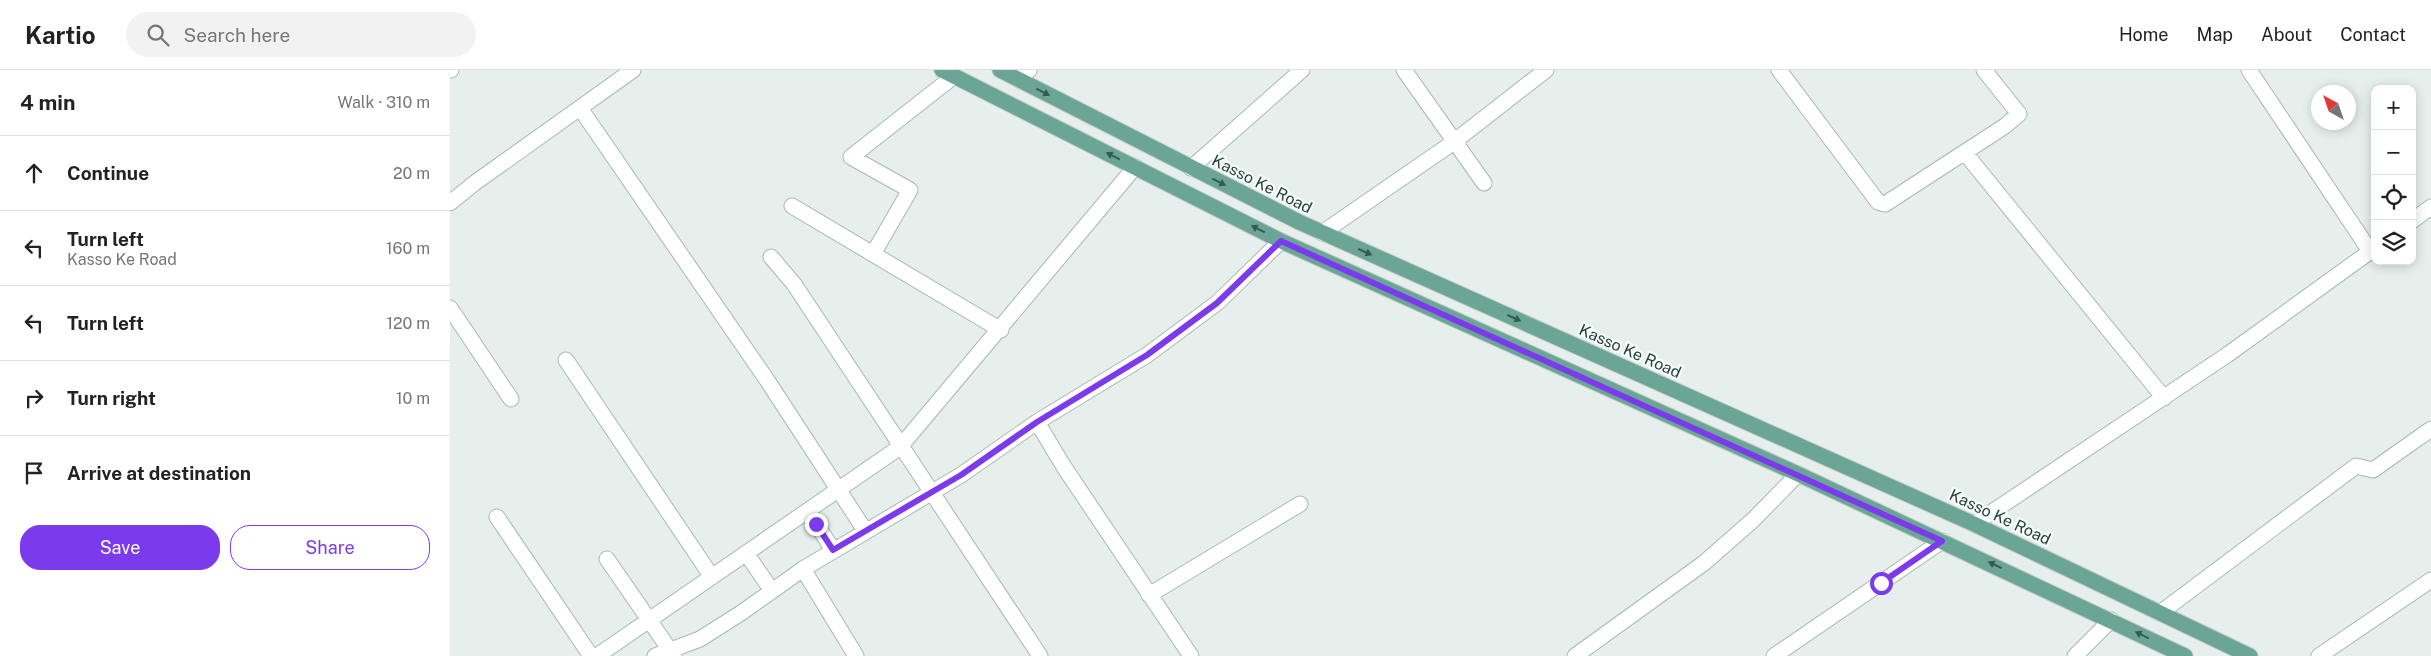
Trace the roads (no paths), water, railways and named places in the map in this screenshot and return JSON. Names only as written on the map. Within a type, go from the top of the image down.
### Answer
[{"type":"main road","name":"Kasso Ke Road","points":[[1000,70],[1024,75],[1191,168],[1322,233],[1974,524],[2250,656]]},
{"type":"main road","points":[[948,73],[1281,241],[1798,474],[2112,620],[2185,656]]},
{"type":"street","points":[[450,203],[476,182],[633,70]]},
{"type":"street","points":[[1191,168],[1302,70]]},
{"type":"street","points":[[1404,70],[1484,183]]},
{"type":"street","points":[[1322,233],[1455,140],[1546,70]]},
{"type":"street","points":[[1779,70],[1878,202],[1885,204],[1965,153],[2019,114],[1984,70]]},
{"type":"street","points":[[2249,70],[2371,249]]},
{"type":"street","points":[[873,254],[910,190],[851,157],[948,73]]},
{"type":"street","points":[[580,108],[767,380],[866,532]]},
{"type":"street","points":[[1965,153],[2164,398]]},
{"type":"street","points":[[597,656],[900,447],[1001,330],[1135,167]]},
{"type":"street","points":[[792,206],[1001,330]]},
{"type":"street","points":[[2413,220],[2431,207]]},
{"type":"street","points":[[655,656],[672,653],[700,639],[802,569],[930,493],[1037,422],[1147,355],[1217,303],[1281,241]]},
{"type":"street","points":[[1974,524],[2227,355],[2371,251]]},
{"type":"street","points":[[771,257],[794,284],[930,493],[1040,656]]},
{"type":"street","points":[[451,312],[511,399]]},
{"type":"street","points":[[566,360],[712,577]]},
{"type":"street","points":[[1037,422],[1064,467],[1149,596],[1192,656]]},
{"type":"street","points":[[2160,613],[2356,466],[2373,470],[2431,428]]},
{"type":"street","points":[[1575,656],[1704,563],[1753,520],[1798,474]]},
{"type":"street","points":[[1149,596],[1300,504]]},
{"type":"street","points":[[808,511],[833,550]]},
{"type":"street","points":[[497,517],[591,656]]},
{"type":"street","points":[[1774,656],[1942,541]]},
{"type":"street","points":[[746,553],[772,591]]},
{"type":"street","points":[[608,559],[672,653]]},
{"type":"street","points":[[802,569],[856,656]]},
{"type":"street","points":[[2319,656],[2431,580]]},
{"type":"street","points":[[2075,656],[2112,620]]}]
